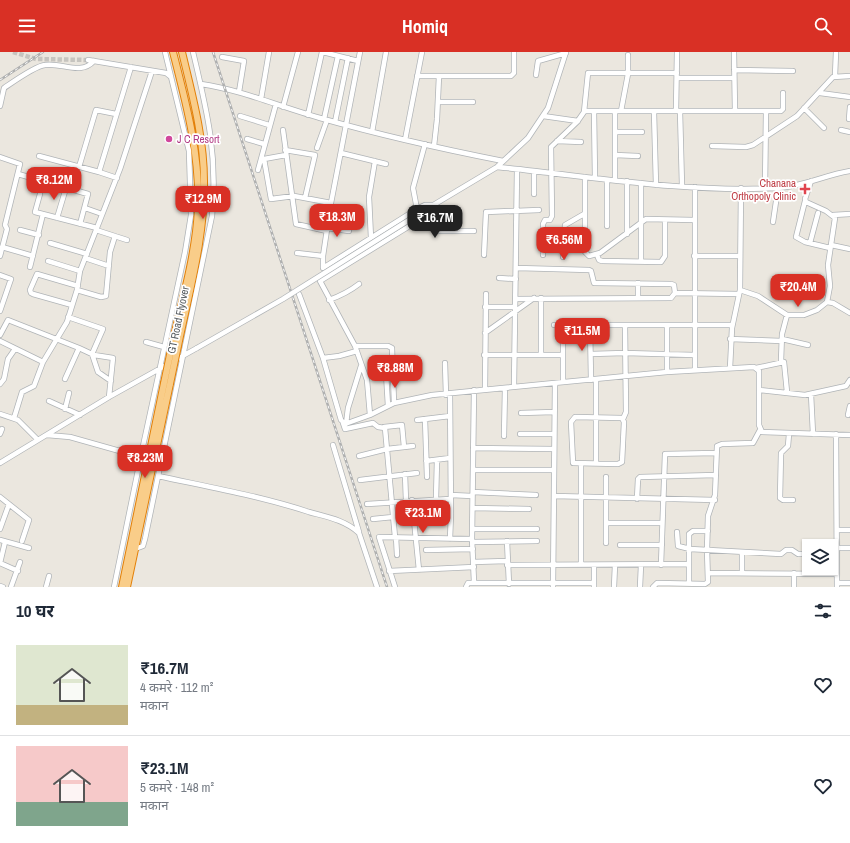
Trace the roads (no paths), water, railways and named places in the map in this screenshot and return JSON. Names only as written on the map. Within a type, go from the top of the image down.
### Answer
[{"type":"highway","name":"GT Road Flyover","points":[[122,587],[132,549],[175,346],[194,246],[198,208],[196,152],[191,123],[173,52]]},
{"type":"highway","name":"GT Road Flyover","points":[[175,346],[199,247],[204,181],[198,122],[182,52]]},
{"type":"highway","points":[[122,547],[132,549]]},
{"type":"highway","name":"GT Road Flyover","points":[[127,587],[132,549]]},
{"type":"street","points":[[114,587],[185,252],[191,215],[189,151],[165,52]]},
{"type":"street","points":[[132,549],[143,546],[210,229],[213,203],[213,149],[201,84],[193,52]]},
{"type":"street","points":[[261,99],[269,52]]},
{"type":"street","points":[[283,107],[298,52]]},
{"type":"street","points":[[308,115],[323,52],[358,61]]},
{"type":"street","points":[[360,52],[331,203],[323,256],[323,268],[417,209],[425,205],[434,204]]},
{"type":"street","points":[[372,132],[386,52]]},
{"type":"street","points":[[405,140],[422,52]]},
{"type":"street","points":[[417,76],[512,75],[514,52]]},
{"type":"street","points":[[677,52],[678,111],[682,186]]},
{"type":"street","points":[[734,52],[735,111]]},
{"type":"street","points":[[712,146],[746,147],[753,145],[792,119],[820,93],[835,76],[836,52]]},
{"type":"street","points":[[536,75],[538,61],[566,53]]},
{"type":"street","points":[[0,463],[109,397],[299,289],[434,204],[497,167],[528,138],[543,116],[559,79],[566,53]]},
{"type":"street","points":[[621,111],[628,74],[628,55]]},
{"type":"street","points":[[318,148],[326,120],[338,56]]},
{"type":"street","points":[[222,57],[244,61],[239,92]]},
{"type":"street","points":[[335,122],[348,58]]},
{"type":"street","points":[[88,60],[166,73],[171,77]]},
{"type":"street","points":[[0,106],[5,87],[40,66],[47,64],[77,68],[88,66],[94,61]]},
{"type":"street","points":[[99,172],[131,66]]},
{"type":"street","points":[[734,70],[793,70]]},
{"type":"street","points":[[14,418],[22,392],[34,386],[43,362],[58,339],[68,317],[78,288],[80,271],[117,178],[152,71]]},
{"type":"street","points":[[543,255],[543,224],[545,220],[551,219],[552,216],[551,147],[578,120],[584,110],[588,73],[734,78]]},
{"type":"street","points":[[434,146],[439,76]]},
{"type":"street","points":[[835,76],[850,76]]},
{"type":"street","points":[[201,84],[239,92],[308,115],[372,132],[503,161]]},
{"type":"street","points":[[584,110],[654,112],[766,112],[783,110],[783,93]]},
{"type":"street","points":[[820,93],[850,97]]},
{"type":"street","points":[[438,102],[473,102]]},
{"type":"street","points":[[258,170],[269,125],[276,104]]},
{"type":"street","points":[[849,119],[850,107]]},
{"type":"street","points":[[804,108],[824,128]]},
{"type":"street","points":[[79,167],[96,110],[116,114]]},
{"type":"street","points":[[594,111],[595,178]]},
{"type":"street","points":[[615,111],[615,180]]},
{"type":"street","points":[[654,112],[656,185]]},
{"type":"street","points":[[765,188],[766,112]]},
{"type":"street","points":[[240,116],[269,125]]},
{"type":"street","points":[[543,116],[578,120]]},
{"type":"street","points":[[283,130],[296,224],[349,231]]},
{"type":"street","points":[[841,130],[850,132]]},
{"type":"street","points":[[615,132],[642,132]]},
{"type":"street","points":[[247,139],[264,144]]},
{"type":"street","points":[[557,141],[581,142]]},
{"type":"street","points":[[417,209],[413,188],[424,144]]},
{"type":"street","points":[[305,198],[315,155],[286,152],[266,158],[264,161],[271,199],[292,196],[331,203]]},
{"type":"street","points":[[341,153],[386,164]]},
{"type":"street","points":[[615,155],[638,156]]},
{"type":"street","points":[[39,156],[117,178]]},
{"type":"street","points":[[0,157],[20,163],[2,224],[7,229],[0,256]]},
{"type":"street","points":[[371,238],[369,197],[375,161]]},
{"type":"street","points":[[497,167],[656,185],[741,188],[778,188],[796,186],[827,175],[850,171]]},
{"type":"street","points":[[514,387],[517,268],[517,169]]},
{"type":"street","points":[[534,171],[534,194]]},
{"type":"street","points":[[18,174],[88,194],[80,224]]},
{"type":"street","points":[[585,177],[585,252],[589,256],[597,255],[646,219],[694,220]]},
{"type":"street","points":[[607,180],[607,226]]},
{"type":"street","points":[[627,181],[627,234]]},
{"type":"street","points":[[811,181],[796,235],[799,240],[810,244],[850,248]]},
{"type":"street","points":[[641,183],[641,261]]},
{"type":"street","points":[[695,187],[695,370]]},
{"type":"street","points":[[57,218],[66,188]]},
{"type":"street","points":[[730,368],[730,339],[739,292],[741,188]]},
{"type":"street","points":[[773,222],[778,188]]},
{"type":"street","points":[[40,194],[35,211],[127,240]]},
{"type":"street","points":[[805,201],[832,215],[850,214]]},
{"type":"street","points":[[434,204],[435,231],[474,231]]},
{"type":"street","points":[[370,415],[367,380],[356,349],[320,281],[429,214],[434,204]]},
{"type":"street","points":[[85,208],[102,214]]},
{"type":"street","points":[[484,255],[486,212],[539,210]]},
{"type":"street","points":[[810,244],[818,213]]},
{"type":"street","points":[[30,267],[43,214]]},
{"type":"street","points":[[563,257],[565,225],[584,214]]},
{"type":"street","points":[[516,299],[638,297],[670,298],[675,293],[739,292],[758,296],[786,315],[804,315],[817,310],[827,302],[830,286],[828,265],[835,219],[832,215]]},
{"type":"street","points":[[597,255],[600,261],[661,262],[665,259],[666,220]]},
{"type":"street","points":[[20,230],[39,235]]},
{"type":"street","points":[[72,305],[31,293],[30,290],[37,274],[101,297],[106,296],[111,250],[115,236]]},
{"type":"street","points":[[50,243],[109,266]]},
{"type":"street","points":[[2,247],[33,256]]},
{"type":"street","points":[[297,253],[323,256]]},
{"type":"street","points":[[694,256],[739,256]]},
{"type":"street","points":[[48,261],[80,271]]},
{"type":"street","points":[[517,268],[589,270],[591,271],[594,283],[673,284],[675,293]]},
{"type":"street","points":[[0,275],[11,279],[0,311]]},
{"type":"street","points":[[499,278],[516,278]]},
{"type":"street","points":[[638,283],[638,297]]},
{"type":"street","points":[[329,300],[341,296],[345,291],[359,284]]},
{"type":"street","points":[[299,294],[322,358],[341,420],[345,423]]},
{"type":"street","points":[[485,389],[484,355],[486,294]]},
{"type":"street","points":[[485,333],[515,309],[534,298]]},
{"type":"street","points":[[541,298],[541,355]]},
{"type":"street","points":[[827,302],[833,303],[850,313]]},
{"type":"street","points":[[485,307],[515,309]]},
{"type":"street","points":[[786,315],[782,340],[781,362],[784,363],[787,392]]},
{"type":"street","points":[[68,317],[103,328],[92,354],[98,372],[112,381]]},
{"type":"street","points":[[0,335],[8,320],[92,354],[113,358],[112,381],[109,397]]},
{"type":"street","points":[[667,324],[668,372]]},
{"type":"street","points":[[554,325],[695,324],[732,326]]},
{"type":"street","points":[[590,325],[590,354],[596,417],[596,463]]},
{"type":"street","points":[[623,420],[619,417],[575,417],[571,420],[572,461],[581,464],[618,464],[622,462],[623,420],[626,412],[626,325]]},
{"type":"street","points":[[563,335],[563,382]]},
{"type":"street","points":[[730,339],[782,340],[808,345]]},
{"type":"street","points":[[0,341],[43,362]]},
{"type":"street","points":[[146,342],[164,347]]},
{"type":"street","points":[[322,358],[339,356],[356,349],[388,346],[392,348],[394,403]]},
{"type":"street","points":[[65,379],[79,348]]},
{"type":"street","points":[[0,384],[5,376],[8,359],[15,349]]},
{"type":"street","points":[[590,354],[625,353],[695,355]]},
{"type":"street","points":[[484,355],[562,355]]},
{"type":"street","points":[[345,423],[370,415],[394,403],[432,395],[668,372],[756,368],[781,362]]},
{"type":"street","points":[[445,363],[450,416],[450,539]]},
{"type":"street","points":[[361,366],[348,408],[345,430],[373,423],[378,427],[402,425],[404,447]]},
{"type":"street","points":[[653,587],[657,583],[708,583],[707,550],[709,513],[715,500],[716,453],[719,445],[753,443],[760,430],[759,371],[756,368]]},
{"type":"street","points":[[386,373],[388,406]]},
{"type":"street","points":[[759,390],[811,394],[848,386],[850,380]]},
{"type":"street","points":[[554,585],[555,383]]},
{"type":"street","points":[[504,436],[505,388]]},
{"type":"street","points":[[474,390],[472,508],[474,582]]},
{"type":"street","points":[[65,409],[69,392]]},
{"type":"street","points":[[811,394],[813,434]]},
{"type":"street","points":[[49,402],[80,415]]},
{"type":"street","points":[[848,415],[850,406]]},
{"type":"street","points":[[521,413],[554,412]]},
{"type":"street","points":[[0,414],[20,421],[38,440]]},
{"type":"street","points":[[417,420],[450,416]]},
{"type":"street","points":[[425,419],[427,477]]},
{"type":"street","points":[[384,427],[397,556]]},
{"type":"street","points":[[0,434],[2,429]]},
{"type":"street","points":[[760,430],[765,432],[789,434],[850,435]]},
{"type":"street","points":[[520,434],[554,434]]},
{"type":"street","points":[[789,434],[788,446],[781,453],[780,498],[783,500],[793,500]]},
{"type":"street","points":[[836,434],[837,539]]},
{"type":"street","points":[[47,435],[70,437],[141,457]]},
{"type":"street","points":[[333,445],[359,533],[377,587]]},
{"type":"street","points":[[359,456],[387,449],[413,446]]},
{"type":"street","points":[[473,448],[554,449]]},
{"type":"street","points":[[661,565],[663,476],[666,453],[716,453]]},
{"type":"street","points":[[426,461],[450,458]]},
{"type":"street","points":[[436,460],[436,499]]},
{"type":"street","points":[[581,464],[581,565]]},
{"type":"street","points":[[473,470],[554,470]]},
{"type":"street","points":[[360,480],[416,473]]},
{"type":"street","points":[[405,474],[406,501]]},
{"type":"street","points":[[637,499],[639,477],[716,475]]},
{"type":"street","points":[[158,476],[278,502],[342,521],[352,526],[359,533]]},
{"type":"street","points":[[606,477],[606,543]]},
{"type":"street","points":[[367,504],[436,499],[473,494],[536,495]]},
{"type":"street","points":[[554,496],[663,500],[715,500]]},
{"type":"street","points":[[0,497],[29,520],[22,541]]},
{"type":"street","points":[[412,500],[414,538],[419,570]]},
{"type":"street","points":[[0,529],[9,504]]},
{"type":"street","points":[[472,508],[530,509]]},
{"type":"street","points":[[422,517],[451,514]]},
{"type":"street","points":[[373,519],[394,517]]},
{"type":"street","points":[[606,523],[662,523]]},
{"type":"street","points":[[472,529],[537,529]]},
{"type":"street","points":[[837,530],[850,530]]},
{"type":"street","points":[[689,583],[688,549],[691,532],[708,531]]},
{"type":"street","points":[[677,532],[677,544],[688,549],[781,554],[786,550],[792,550],[798,554],[802,554]]},
{"type":"street","points":[[394,587],[378,538],[396,537],[536,541]]},
{"type":"street","points":[[18,571],[0,563],[2,541],[29,548]]},
{"type":"street","points":[[507,541],[509,584]]},
{"type":"street","points":[[620,545],[662,545]]},
{"type":"street","points":[[838,548],[850,548]]},
{"type":"street","points":[[426,550],[473,549]]},
{"type":"street","points":[[742,552],[742,573]]},
{"type":"street","points":[[11,587],[20,562]]},
{"type":"street","points":[[473,562],[554,565],[688,564]]},
{"type":"street","points":[[466,587],[466,583],[474,582],[485,585],[594,585],[594,565]]},
{"type":"street","points":[[614,587],[615,565]]},
{"type":"street","points":[[640,587],[641,565]]},
{"type":"street","points":[[389,571],[474,567]]},
{"type":"street","points":[[708,573],[802,573]]},
{"type":"street","points":[[794,573],[794,587]]},
{"type":"street","points":[[46,587],[49,576]]},
{"type":"street","points":[[837,585],[850,583]]},
{"type":"tunnel","points":[[13,52],[36,59],[88,60]]},
{"type":"railway","points":[[0,80],[43,52]]},
{"type":"railway","points":[[213,52],[387,587]]},
{"type":"place","name":"J C Resort","points":[[169,139]]},
{"type":"place","name":"Chanana Orthopoly Clinic","points":[[805,189]]}]
